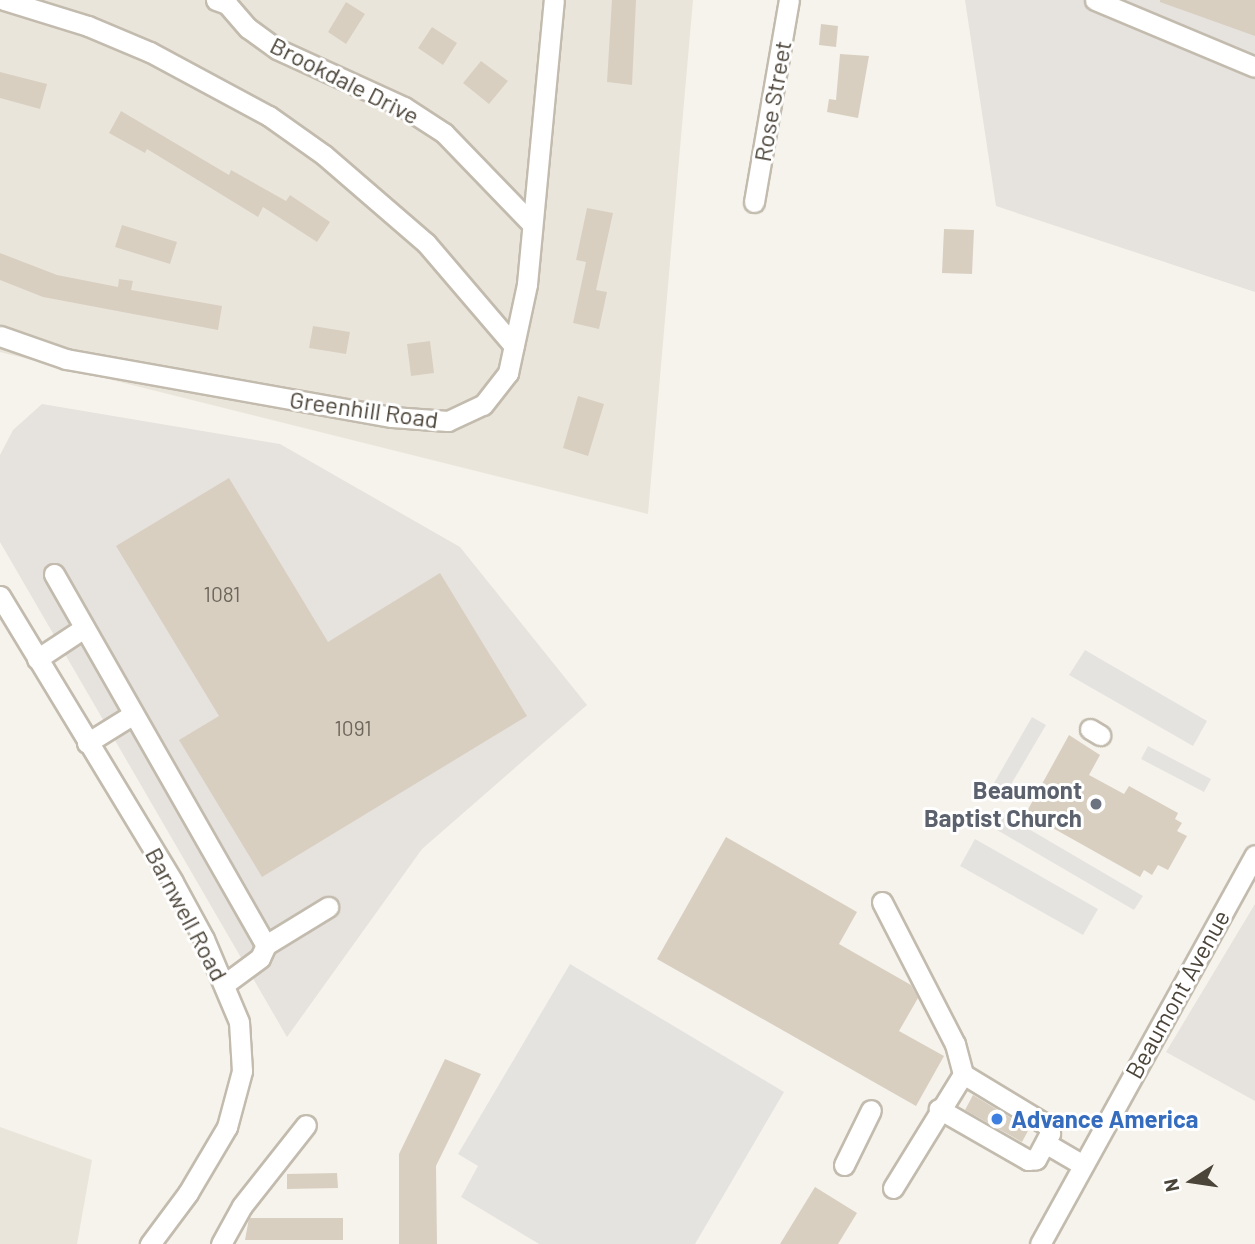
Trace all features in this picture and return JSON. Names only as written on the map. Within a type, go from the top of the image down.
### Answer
[{"type":"street","points":[[4,0],[88,26],[150,52],[269,117],[324,155],[426,243],[514,346]]},
{"type":"street","name":"Greenhill Road","points":[[0,336],[66,359],[431,422],[448,421],[483,405],[503,383],[527,284],[554,0]]},
{"type":"street","name":"Rose Street","points":[[754,202],[789,0]]},
{"type":"street","points":[[1095,0],[1255,67]]},
{"type":"street","name":"Brookdale Drive","points":[[227,1],[248,29],[277,49],[404,107],[444,133],[531,223]]},
{"type":"street","points":[[54,574],[132,715],[266,945]]},
{"type":"street","name":"Barnwell Road","points":[[0,596],[173,882],[225,984],[242,1038],[242,1071],[233,1109],[218,1144],[150,1244]]},
{"type":"street","points":[[37,659],[84,628]]},
{"type":"street","points":[[87,743],[132,715]]},
{"type":"street","name":"Beaumont Avenue","points":[[1040,1244],[1255,855]]},
{"type":"street","points":[[882,902],[955,1044],[963,1074],[1047,1125],[1051,1133],[1036,1159],[1028,1160],[939,1109]]},
{"type":"street","points":[[225,984],[260,958],[266,945],[328,907]]},
{"type":"street","points":[[893,1188],[939,1109],[963,1074]]},
{"type":"street","points":[[845,1165],[871,1110]]},
{"type":"street","points":[[221,1244],[242,1206],[306,1125]]},
{"type":"street","points":[[1047,1144],[1083,1166]]},
{"type":"shaded area","points":[[0,0],[693,0],[648,514],[0,352]]},
{"type":"shaded area","points":[[965,0],[1255,0],[1255,292],[996,206]]},
{"type":"shaded area","points":[[42,404],[280,444],[460,547],[587,705],[422,849],[287,1037],[0,542],[0,455],[13,430]]},
{"type":"shaded area","points":[[1085,650],[1207,721],[1193,746],[1069,675]]},
{"type":"shaded area","points":[[1032,717],[1046,725],[1003,798],[990,790]]},
{"type":"shaded area","points":[[1148,746],[1211,779],[1204,792],[1141,759]]},
{"type":"shaded area","points":[[993,808],[1143,896],[1134,910],[985,823]]},
{"type":"shaded area","points":[[975,839],[1098,909],[1083,935],[960,866]]},
{"type":"shaded area","points":[[1255,904],[1255,1101],[1166,1052]]},
{"type":"shaded area","points":[[570,964],[784,1092],[695,1244],[539,1244],[461,1197],[478,1166],[458,1154]]},
{"type":"shaded area","points":[[0,1127],[92,1160],[77,1244],[0,1244]]},
{"type":"building","points":[[612,0],[636,0],[632,85],[607,82]]},
{"type":"building","points":[[1255,0],[1255,36],[1160,2]]},
{"type":"building","points":[[346,2],[365,14],[346,44],[328,32]]},
{"type":"building","points":[[821,24],[838,26],[836,47],[819,45]]},
{"type":"building","points":[[432,27],[457,43],[443,65],[418,48]]},
{"type":"building","points":[[840,54],[869,56],[858,118],[827,112],[829,99],[836,100]]},
{"type":"building","points":[[481,61],[508,81],[489,104],[463,83]]},
{"type":"building","points":[[0,72],[47,84],[40,109],[0,98]]},
{"type":"building","points":[[121,111],[229,175],[231,170],[286,201],[290,195],[330,222],[317,242],[263,207],[258,217],[147,149],[145,153],[109,133]]},
{"type":"building","points":[[587,208],[613,213],[596,290],[607,292],[599,329],[573,323],[586,262],[576,260]]},
{"type":"building","points":[[122,225],[177,242],[170,264],[115,247]]},
{"type":"building","points":[[944,229],[974,230],[972,274],[942,273]]},
{"type":"building","points":[[0,253],[57,275],[118,287],[119,279],[133,281],[131,290],[222,306],[218,330],[43,297],[0,280]]},
{"type":"building","points":[[313,326],[350,332],[346,354],[309,348]]},
{"type":"building","points":[[430,341],[434,373],[411,376],[407,344]]},
{"type":"building","points":[[578,396],[604,404],[588,456],[563,448]]},
{"type":"building","points":[[229,478],[328,642],[440,573],[527,716],[262,877],[179,740],[219,716],[116,546]]},
{"type":"building","name":"Beaumont Baptist Church","points":[[1069,735],[1100,755],[1089,775],[1124,794],[1129,786],[1178,813],[1175,819],[1182,823],[1177,831],[1187,836],[1168,870],[1158,865],[1152,875],[1144,870],[1140,877],[1026,813]]},
{"type":"building","points":[[726,837],[857,912],[839,944],[911,985],[918,998],[899,1031],[944,1056],[916,1106],[657,959]]},
{"type":"building","points":[[445,1059],[481,1074],[436,1166],[437,1244],[399,1244],[399,1154]]},
{"type":"building","name":"Advance America","points":[[973,1095],[1029,1129],[1022,1142],[965,1110]]},
{"type":"building","points":[[337,1173],[338,1188],[287,1189],[287,1174]]},
{"type":"building","points":[[815,1187],[857,1213],[838,1244],[780,1244]]},
{"type":"building","points":[[249,1218],[343,1218],[343,1240],[245,1240]]},
{"type":"place","name":"Beaumont Baptist Church","points":[[1096,804]]},
{"type":"place","name":"Advance America","points":[[997,1119]]}]
